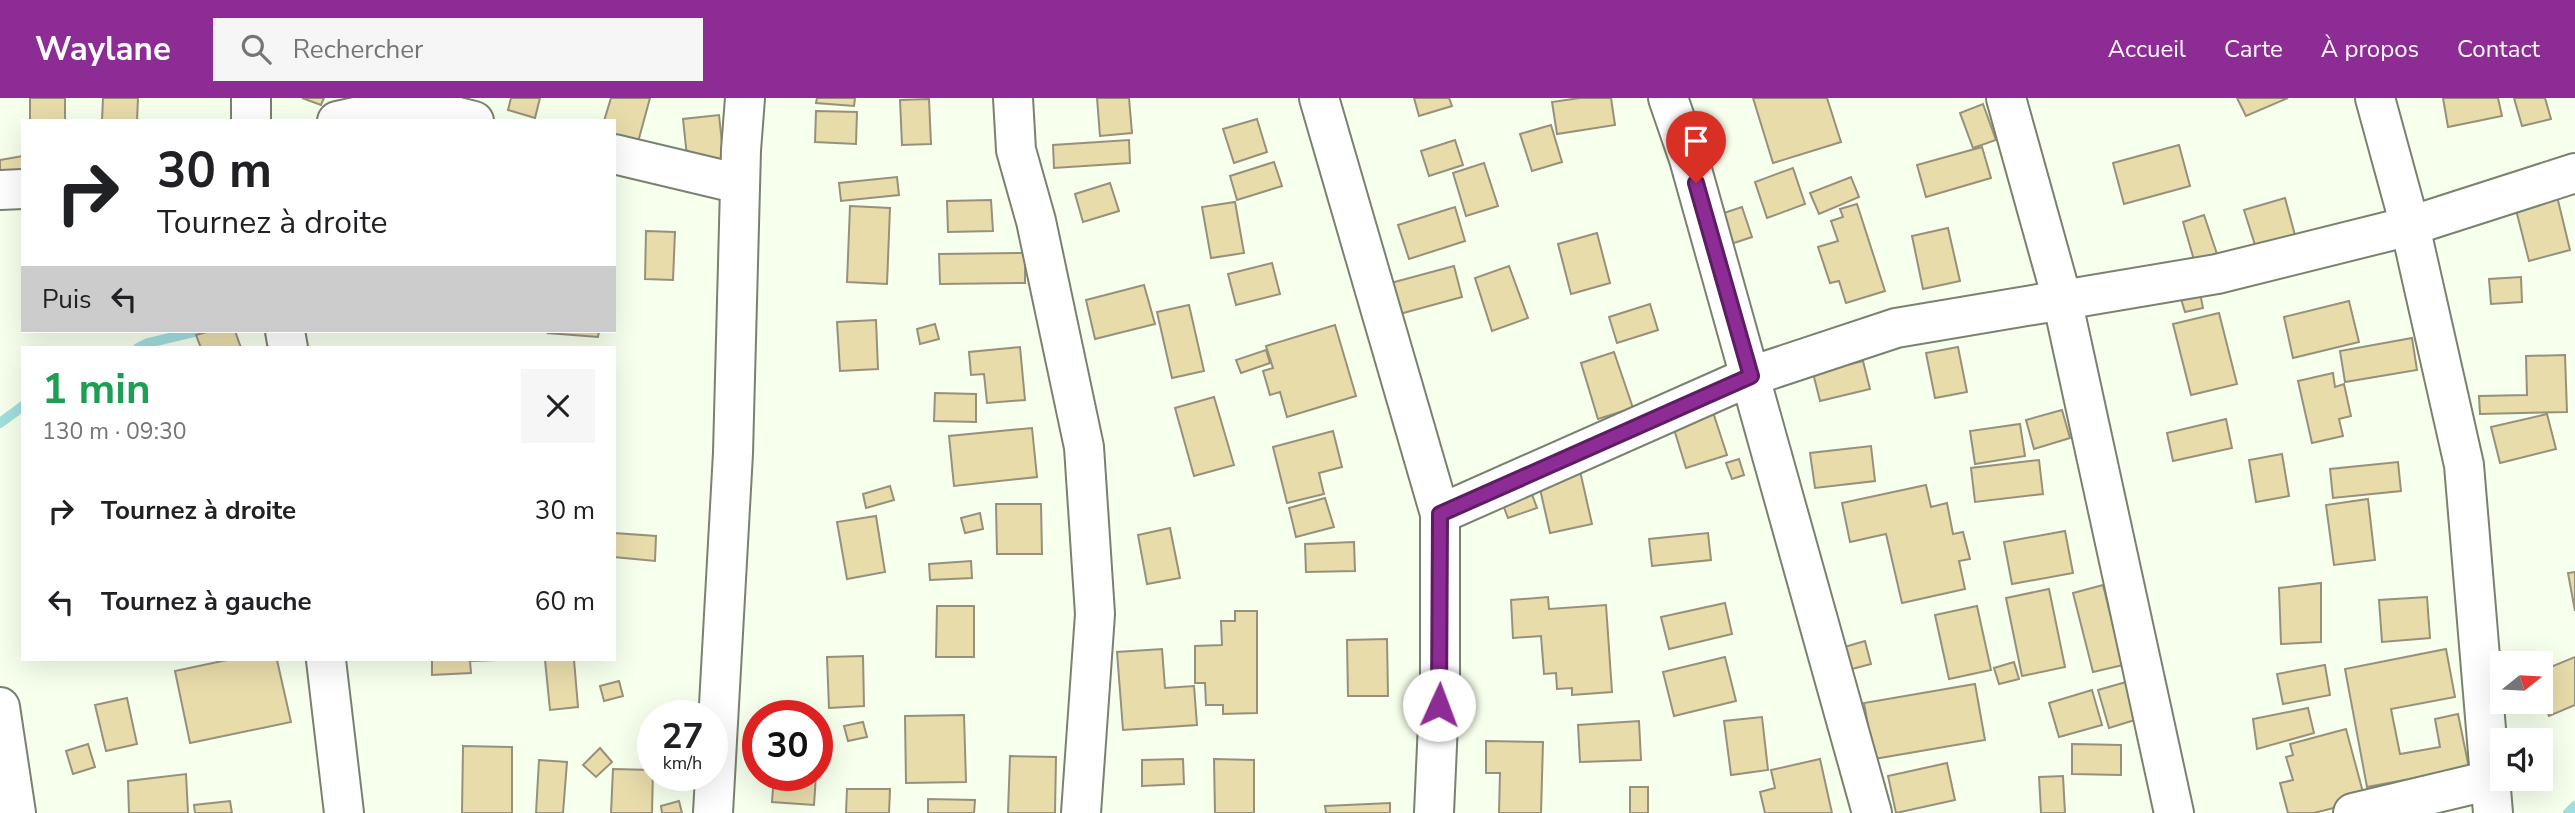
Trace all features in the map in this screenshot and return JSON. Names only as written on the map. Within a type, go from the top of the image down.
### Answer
[{"type":"street","points":[[251,98],[251,119]]},
{"type":"street","points":[[713,813],[733,453],[745,98]]},
{"type":"street","points":[[1013,98],[1016,150],[1036,222],[1084,447],[1095,614],[1081,813]]},
{"type":"street","points":[[1319,98],[1440,514],[1440,678],[1434,813]]},
{"type":"street","points":[[1668,98],[1689,159],[1751,376],[1872,813]]},
{"type":"street","points":[[2006,98],[2062,299],[2174,813]]},
{"type":"street","points":[[2353,813],[2492,796],[2464,465],[2410,226],[2375,98]]},
{"type":"street","points":[[345,119],[410,105],[466,119]]},
{"type":"street","points":[[616,154],[740,184]]},
{"type":"street","points":[[1440,514],[1751,376],[1896,328],[2217,274],[2410,226],[2575,173]]},
{"type":"street","points":[[0,190],[21,189]]},
{"type":"street","points":[[326,661],[344,813]]},
{"type":"street","points":[[0,707],[16,813]]},
{"type":"building","points":[[30,98],[65,98],[65,119],[30,119]]},
{"type":"building","points":[[103,98],[138,98],[137,119],[102,119]]},
{"type":"building","points":[[302,98],[324,98],[321,105]]},
{"type":"building","points":[[511,98],[540,98],[535,118],[508,110]]},
{"type":"building","points":[[611,98],[650,98],[638,142],[616,136],[616,119],[605,119]]},
{"type":"building","points":[[817,98],[855,98],[854,106],[816,103]]},
{"type":"building","points":[[1097,98],[1129,98],[1132,133],[1100,136]]},
{"type":"building","points":[[1414,98],[1449,98],[1452,106],[1419,116]]},
{"type":"building","points":[[1611,98],[1615,125],[1557,134],[1552,102]]},
{"type":"building","points":[[1753,98],[1827,98],[1841,142],[1773,163]]},
{"type":"building","points":[[2237,98],[2288,98],[2246,116]]},
{"type":"building","points":[[2443,98],[2498,98],[2502,116],[2448,127]]},
{"type":"building","points":[[2514,98],[2545,98],[2551,119],[2522,126]]},
{"type":"building","points":[[929,99],[931,144],[902,145],[900,100]]},
{"type":"building","points":[[1983,104],[1996,140],[1973,148],[1960,113]]},
{"type":"building","points":[[816,111],[857,112],[856,144],[815,142]]},
{"type":"building","points":[[719,115],[724,162],[688,166],[683,119]]},
{"type":"building","points":[[1257,119],[1267,152],[1234,163],[1223,129]]},
{"type":"building","points":[[1551,125],[1562,162],[1532,171],[1520,134]]},
{"type":"building","points":[[1129,140],[1130,163],[1054,168],[1053,145]]},
{"type":"building","points":[[1455,140],[1463,165],[1429,176],[1421,151]]},
{"type":"building","points":[[2179,145],[2190,186],[2124,204],[2113,163]]},
{"type":"building","points":[[1982,147],[1991,178],[1926,197],[1917,165]]},
{"type":"building","points":[[21,156],[21,178],[0,182],[0,160]]},
{"type":"building","points":[[1274,162],[1282,186],[1237,200],[1230,176]]},
{"type":"building","points":[[1484,163],[1498,206],[1466,216],[1453,173]]},
{"type":"building","points":[[1793,168],[1805,204],[1767,218],[1755,182]]},
{"type":"building","points":[[897,177],[899,195],[841,201],[839,183]]},
{"type":"building","points":[[1851,177],[1859,197],[1819,214],[1810,193]]},
{"type":"building","points":[[1110,183],[1119,211],[1083,222],[1075,194]]},
{"type":"building","points":[[2556,192],[2570,250],[2529,261],[2514,202]]},
{"type":"building","points":[[2285,198],[2299,250],[2260,261],[2244,210]]},
{"type":"building","points":[[991,200],[993,231],[948,232],[947,201]]},
{"type":"building","points":[[1235,202],[1244,253],[1211,258],[1202,207]]},
{"type":"building","points":[[1857,204],[1885,291],[1846,303],[1839,281],[1830,283],[1818,247],[1838,241],[1831,221],[1843,217],[1840,209]]},
{"type":"building","points":[[850,206],[890,208],[887,284],[847,282]]},
{"type":"building","points":[[1455,207],[1465,241],[1409,259],[1398,225]]},
{"type":"building","points":[[1742,207],[1752,237],[1728,245],[1718,215]]},
{"type":"building","points":[[2204,215],[2217,254],[2194,260],[2183,222]]},
{"type":"building","points":[[1948,228],[1960,281],[1923,289],[1912,236]]},
{"type":"building","points":[[646,231],[675,232],[673,280],[645,279]]},
{"type":"building","points":[[1597,233],[1610,283],[1571,294],[1558,244]]},
{"type":"building","points":[[1025,253],[1025,283],[940,284],[939,254]]},
{"type":"building","points":[[1272,263],[1280,294],[1236,305],[1228,274]]},
{"type":"building","points":[[1454,266],[1462,297],[1396,315],[1387,284]]},
{"type":"building","points":[[1509,266],[1528,318],[1492,331],[1475,278]]},
{"type":"building","points":[[2521,277],[2522,302],[2491,304],[2489,279]]},
{"type":"building","points":[[1144,285],[1155,324],[1095,339],[1086,300]]},
{"type":"building","points":[[2199,288],[2203,308],[2185,312],[2179,292]]},
{"type":"building","points":[[2349,301],[2359,342],[2293,358],[2284,317]]},
{"type":"building","points":[[1650,304],[1658,330],[1617,343],[1609,317]]},
{"type":"building","points":[[1189,305],[1204,371],[1172,378],[1157,312]]},
{"type":"building","points":[[2219,313],[2237,384],[2191,395],[2173,324]]},
{"type":"building","points":[[876,320],[878,369],[840,371],[837,322]]},
{"type":"building","points":[[935,324],[939,339],[920,344],[917,329]]},
{"type":"building","points":[[1335,325],[1356,396],[1287,417],[1280,392],[1270,395],[1263,371],[1273,368],[1266,346]]},
{"type":"building","points":[[236,333],[240,346],[200,346],[196,335]]},
{"type":"building","points":[[548,333],[599,333],[598,337]]},
{"type":"building","points":[[2412,338],[2417,370],[2345,382],[2340,351]]},
{"type":"building","points":[[1020,347],[1025,400],[987,403],[984,374],[971,375],[969,352]]},
{"type":"building","points":[[1958,347],[1967,392],[1935,398],[1926,353]]},
{"type":"building","points":[[1266,350],[1270,363],[1241,373],[1236,360]]},
{"type":"building","points":[[1614,352],[1633,408],[1598,419],[1581,363]]},
{"type":"building","points":[[2565,355],[2567,412],[2480,414],[2479,396],[2527,395],[2526,356]]},
{"type":"building","points":[[1863,361],[1870,389],[1820,401],[1813,373]]},
{"type":"building","points":[[2333,373],[2335,387],[2344,384],[2351,416],[2339,419],[2343,436],[2312,443],[2298,381]]},
{"type":"building","points":[[935,393],[976,394],[976,422],[934,421]]},
{"type":"building","points":[[1214,397],[1234,465],[1194,476],[1175,408]]},
{"type":"building","points":[[1709,400],[1727,455],[1686,468],[1669,413]]},
{"type":"building","points":[[2062,410],[2070,438],[2034,449],[2026,420]]},
{"type":"building","points":[[2547,414],[2556,449],[2500,463],[2491,427]]},
{"type":"building","points":[[2226,419],[2232,448],[2173,461],[2167,433]]},
{"type":"building","points":[[2020,424],[2025,456],[1975,464],[1970,431]]},
{"type":"building","points":[[1032,428],[1037,477],[954,486],[949,436]]},
{"type":"building","points":[[1333,431],[1342,467],[1319,473],[1324,494],[1287,503],[1273,447]]},
{"type":"building","points":[[1871,446],[1875,481],[1815,488],[1810,453]]},
{"type":"building","points":[[2282,454],[2289,496],[2256,502],[2249,460]]},
{"type":"building","points":[[1739,459],[1744,475],[1732,479],[1726,463]]},
{"type":"building","points":[[2039,460],[2043,494],[1975,502],[1971,468]]},
{"type":"building","points":[[2398,462],[2401,491],[2333,498],[2330,469]]},
{"type":"building","points":[[1580,471],[1592,524],[1550,533],[1538,480]]},
{"type":"building","points":[[1527,481],[1537,508],[1508,518],[1498,492]]},
{"type":"building","points":[[1926,485],[1931,507],[1947,503],[1953,534],[1963,532],[1970,559],[1959,561],[1965,589],[1902,603],[1886,534],[1850,542],[1842,503]]},
{"type":"building","points":[[890,486],[894,500],[866,508],[863,494]]},
{"type":"building","points":[[1325,498],[1334,527],[1296,537],[1289,508]]},
{"type":"building","points":[[2368,499],[2375,560],[2334,565],[2326,505]]},
{"type":"building","points":[[996,504],[1041,504],[1042,554],[997,554]]},
{"type":"building","points":[[980,513],[983,529],[965,533],[961,518]]},
{"type":"building","points":[[876,516],[885,572],[847,579],[837,522]]},
{"type":"building","points":[[1170,528],[1180,578],[1147,584],[1138,535]]},
{"type":"building","points":[[2065,531],[2073,573],[2012,584],[2004,542]]},
{"type":"building","points":[[616,533],[656,536],[655,561],[616,557]]},
{"type":"building","points":[[1708,533],[1711,560],[1652,566],[1649,539]]},
{"type":"building","points":[[1354,542],[1355,571],[1306,572],[1305,544]]},
{"type":"building","points":[[971,561],[972,578],[930,580],[929,564]]},
{"type":"building","points":[[2575,572],[2575,611],[2568,573]]},
{"type":"building","points":[[2321,583],[2321,642],[2281,644],[2279,588]]},
{"type":"building","points":[[2103,585],[2123,665],[2093,672],[2073,593]]},
{"type":"building","points":[[2049,589],[2065,667],[2022,676],[2006,598]]},
{"type":"building","points":[[1548,597],[1549,609],[1606,605],[1612,692],[1572,695],[1572,688],[1557,689],[1556,673],[1544,674],[1541,636],[1513,638],[1511,600]]},
{"type":"building","points":[[2427,597],[2430,638],[2382,642],[2379,600]]},
{"type":"building","points":[[1725,603],[1732,634],[1669,649],[1661,617]]},
{"type":"building","points":[[937,606],[974,606],[974,657],[936,657]]},
{"type":"building","points":[[1977,606],[1991,670],[1949,679],[1935,615]]},
{"type":"building","points":[[1235,611],[1257,611],[1257,713],[1223,714],[1223,705],[1206,705],[1205,683],[1195,683],[1195,646],[1222,645],[1221,621],[1235,621]]},
{"type":"building","points":[[1387,639],[1388,696],[1348,696],[1347,640]]},
{"type":"building","points":[[1865,641],[1871,664],[1848,670],[1841,648]]},
{"type":"building","points":[[1162,649],[1165,688],[1194,686],[1197,725],[1123,730],[1117,652]]},
{"type":"building","points":[[2446,649],[2455,697],[2391,709],[2400,754],[2440,747],[2435,719],[2458,714],[2469,768],[2367,787],[2345,669]]},
{"type":"building","points":[[863,656],[864,706],[833,708],[833,700],[829,700],[827,657]]},
{"type":"building","points":[[1725,657],[1736,701],[1674,716],[1663,672]]},
{"type":"building","points":[[2575,657],[2575,705],[2549,716],[2548,714],[2553,714],[2553,666]]},
{"type":"building","points":[[222,661],[277,661],[291,722],[190,743],[175,671]]},
{"type":"building","points":[[432,661],[470,661],[471,673],[432,675]]},
{"type":"building","points":[[545,661],[574,661],[578,707],[550,710]]},
{"type":"building","points":[[2014,662],[2019,679],[1999,684],[1994,668]]},
{"type":"building","points":[[2325,665],[2330,695],[2283,704],[2277,674]]},
{"type":"building","points":[[619,681],[623,696],[604,701],[600,686]]},
{"type":"building","points":[[2126,682],[2138,719],[2109,728],[2098,690]]},
{"type":"building","points":[[1975,684],[1985,740],[1874,759],[1864,703]]},
{"type":"building","points":[[2092,690],[2102,725],[2059,737],[2049,703]]},
{"type":"building","points":[[127,698],[137,744],[106,751],[95,705]]},
{"type":"building","points":[[2308,708],[2314,733],[2257,749],[2253,719]]},
{"type":"building","points":[[964,715],[966,782],[906,783],[905,716]]},
{"type":"building","points":[[1762,717],[1768,770],[1731,775],[1724,721]]},
{"type":"building","points":[[1639,721],[1641,760],[1580,762],[1578,725]]},
{"type":"building","points":[[863,722],[867,737],[848,741],[844,726]]},
{"type":"building","points":[[2346,729],[2365,800],[2314,813],[2288,813],[2280,783],[2293,780],[2286,757],[2293,755],[2290,744]]},
{"type":"building","points":[[1486,741],[1543,742],[1541,813],[1499,813],[1500,773],[1486,773]]},
{"type":"building","points":[[88,744],[95,767],[73,774],[66,751]]},
{"type":"building","points":[[2072,744],[2121,745],[2121,775],[2072,774]]},
{"type":"building","points":[[463,746],[512,747],[512,813],[462,813]]},
{"type":"building","points":[[600,748],[612,762],[596,777],[583,765]]},
{"type":"building","points":[[1010,756],[1056,757],[1055,813],[1008,813]]},
{"type":"building","points":[[1183,759],[1184,784],[1142,786],[1142,760]]},
{"type":"building","points":[[1214,759],[1254,760],[1254,813],[1215,813]]},
{"type":"building","points":[[1820,759],[1832,813],[1765,813],[1760,792],[1775,788],[1771,770]]},
{"type":"building","points":[[539,760],[567,762],[563,813],[536,813]]},
{"type":"building","points":[[1947,763],[1955,800],[1896,813],[1888,776]]},
{"type":"building","points":[[613,769],[637,770],[637,791],[653,791],[652,813],[611,813]]},
{"type":"building","points":[[186,774],[188,813],[129,813],[128,781]]},
{"type":"building","points":[[2063,776],[2065,813],[2041,813],[2039,777]]},
{"type":"building","points":[[1630,787],[1648,787],[1648,813],[1630,813]]},
{"type":"building","points":[[847,789],[890,789],[889,813],[846,813]]},
{"type":"building","points":[[773,791],[815,791],[814,805],[772,802]]},
{"type":"building","points":[[928,799],[975,800],[974,813],[928,813]]},
{"type":"building","points":[[230,801],[232,813],[195,813],[194,805]]},
{"type":"building","points":[[679,801],[682,813],[662,813],[661,806]]},
{"type":"building","points":[[1390,803],[1390,813],[1326,813],[1325,806]]},
{"type":"waterway","points":[[142,346],[190,333]]},
{"type":"waterway","points":[[0,423],[21,407]]},
{"type":"waterway","points":[[2568,813],[2575,806]]},
{"type":"route","points":[[1439,705],[1440,514],[1751,376],[1696,183]]}]
